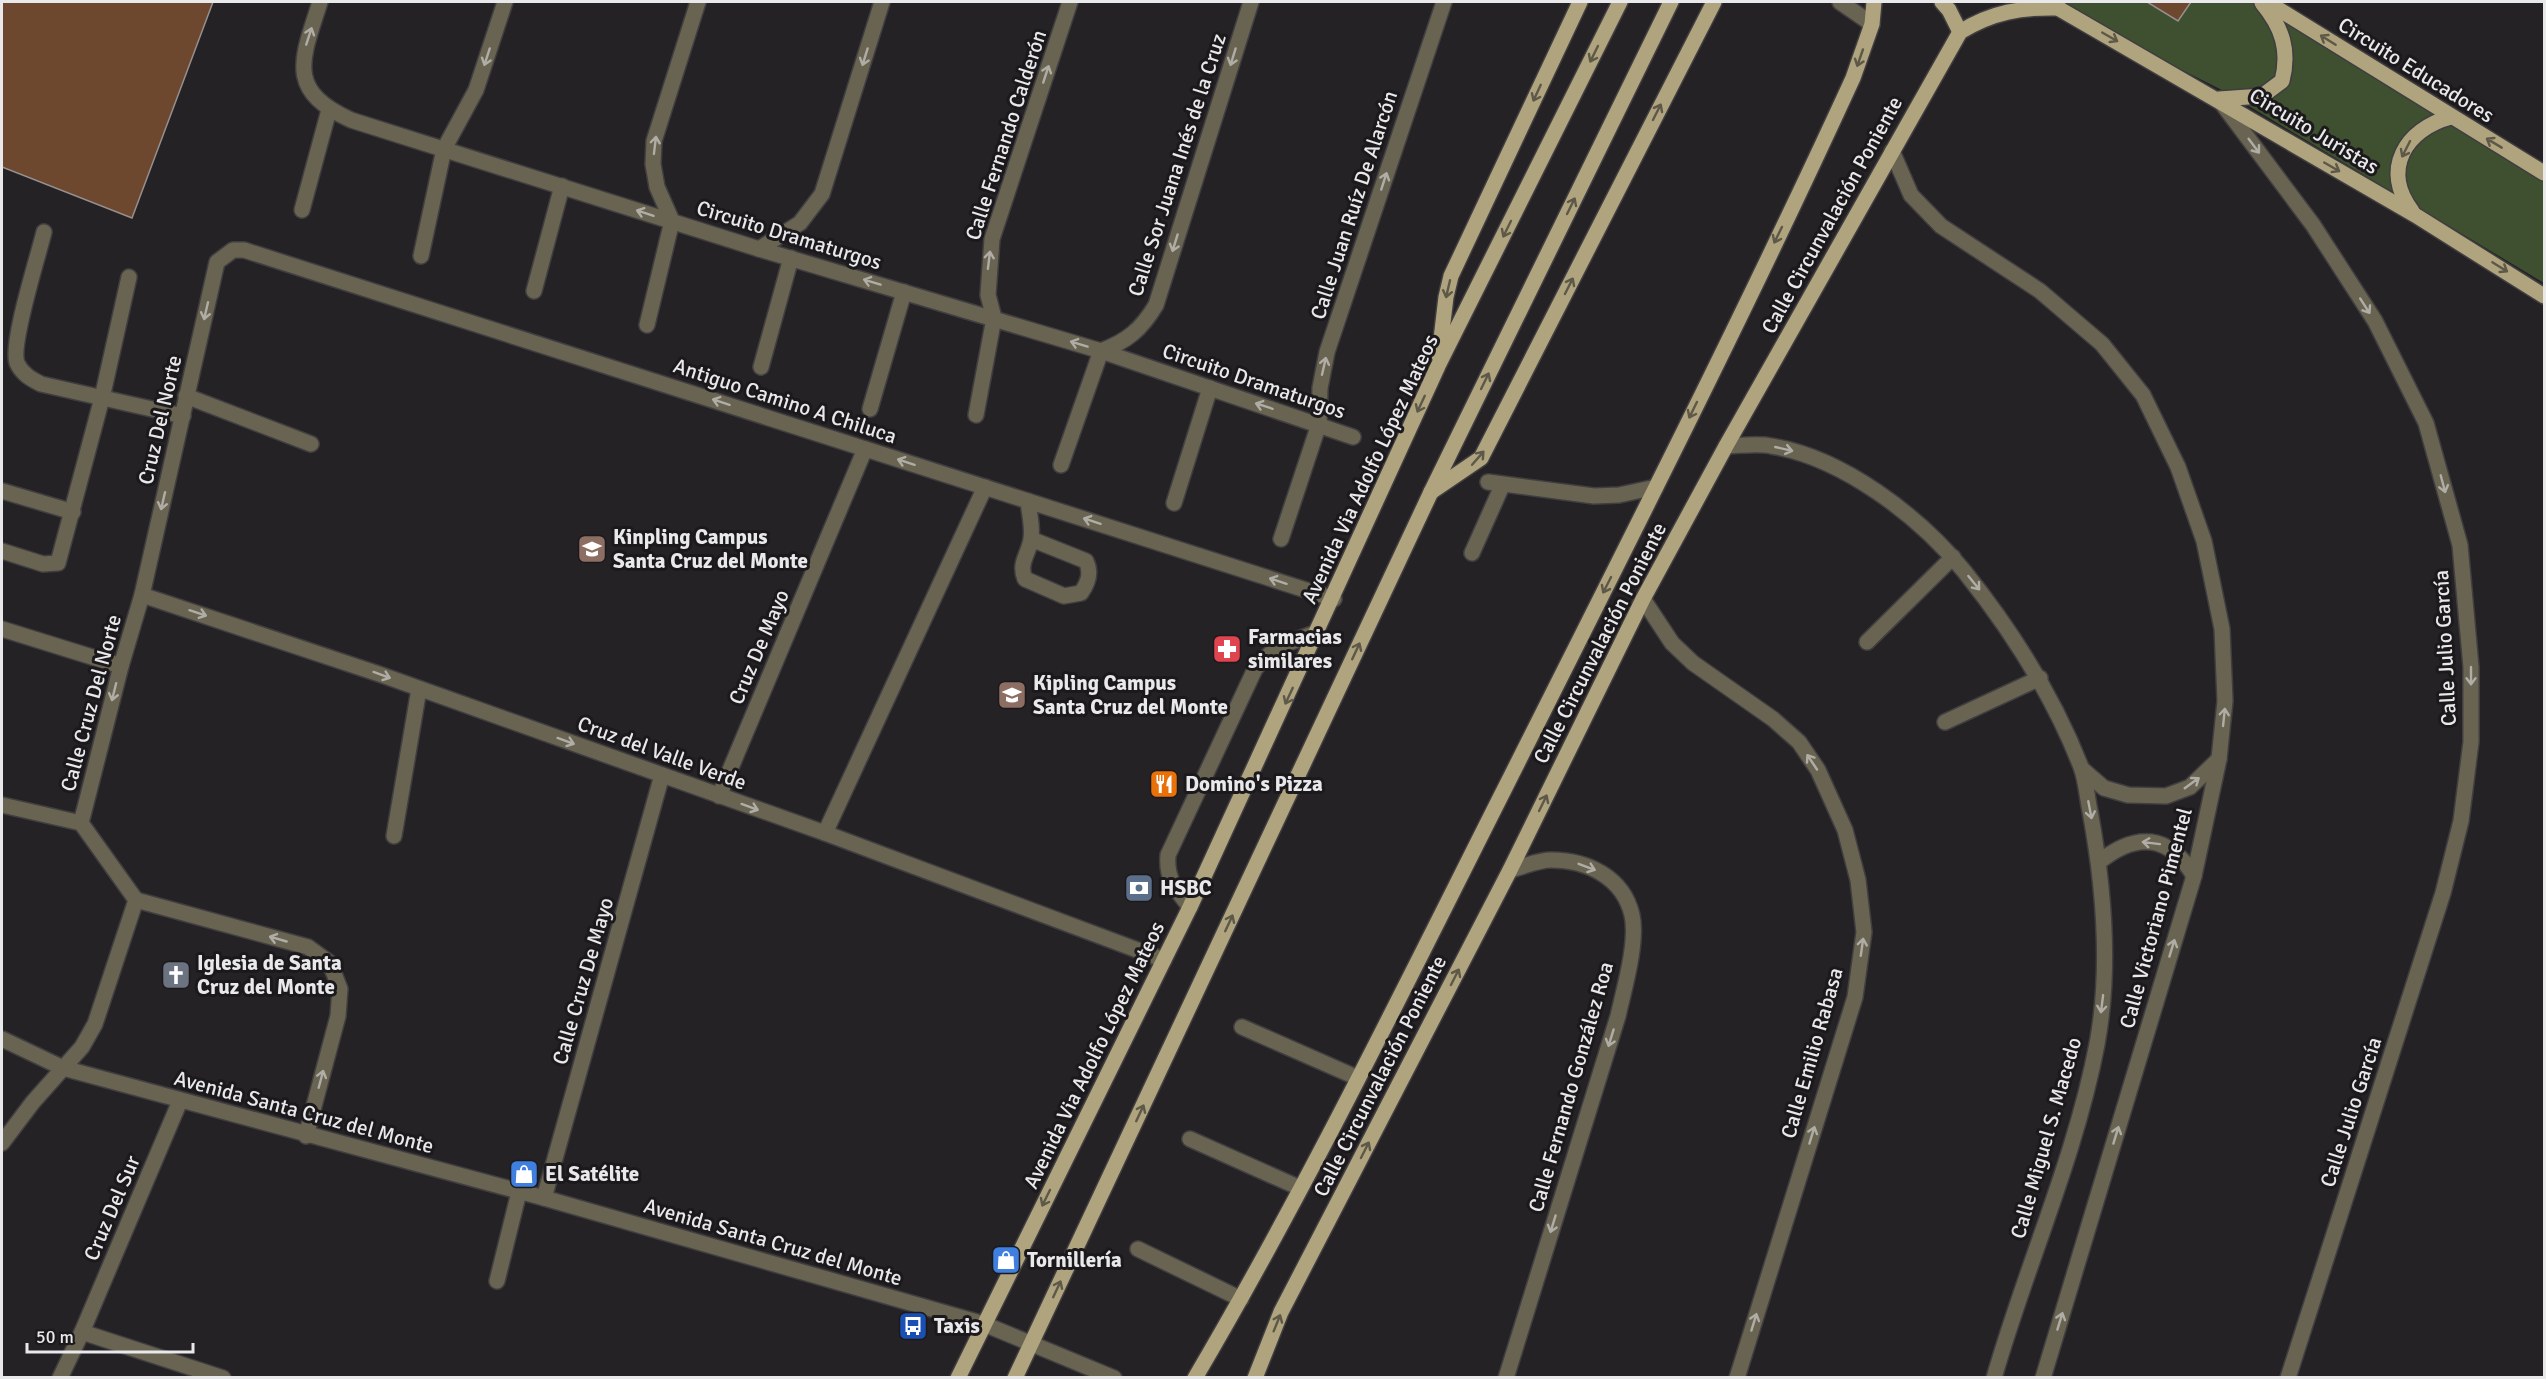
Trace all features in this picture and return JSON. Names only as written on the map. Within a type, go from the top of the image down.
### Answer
[{"type":"main road","points":[[1438,366],[1446,297],[1451,276],[1580,2]]},
{"type":"main road","name":"Avenida Via Adolfo López Mateos","points":[[958,1377],[1190,907],[1334,599],[1438,366],[1620,2]]},
{"type":"main road","points":[[1015,1377],[1431,492],[1671,2]]},
{"type":"main road","points":[[1431,492],[1481,458],[1714,2]]},
{"type":"main road","name":"Calle Circunvalación Poniente","points":[[1195,1377],[1241,1299],[1358,1078],[1656,487],[1853,78],[1872,24],[1875,2]]},
{"type":"main road","points":[[1941,2],[1949,10],[1960,32],[1982,19],[2005,12],[2053,5]]},
{"type":"main road","points":[[2219,99],[2262,96],[2282,81],[2286,51],[2281,32],[2261,2]]},
{"type":"main road","name":"Circuito Educadores","points":[[2267,2],[2544,173]]},
{"type":"main road","name":"Circuito Juristas","points":[[2053,5],[2219,99],[2415,215],[2544,296]]},
{"type":"main road","name":"Calle Circunvalación Poniente","points":[[1255,1377],[1281,1312],[1510,870],[1643,599],[1726,446],[1960,32]]},
{"type":"main road","points":[[2415,215],[2404,201],[2399,184],[2398,166],[2404,149],[2415,133],[2432,122],[2451,117]]},
{"type":"street","name":"Circuito Dramaturgos","points":[[320,2],[305,47],[301,72],[315,99],[329,110],[351,120],[759,249],[1101,351],[1353,437]]},
{"type":"street","points":[[421,256],[444,148],[476,90],[505,2]]},
{"type":"street","points":[[646,325],[672,221],[657,187],[653,164],[654,141],[698,2]]},
{"type":"street","points":[[759,249],[800,222],[822,194],[882,2]]},
{"type":"street","name":"Calle Fernando Calderón","points":[[994,318],[988,295],[992,239],[1071,2]]},
{"type":"street","name":"Calle Sor Juana Inés de la Cruz","points":[[1101,351],[1126,341],[1145,324],[1156,305],[1251,2]]},
{"type":"street","name":"Calle Juan Ruíz De Alarcón","points":[[1281,539],[1319,424],[1320,388],[1327,352],[1444,2]]},
{"type":"street","points":[[1840,2],[1872,24]]},
{"type":"street","name":"Calle Julio García","points":[[2219,99],[2313,225],[2375,321],[2426,423],[2460,544],[2471,667],[2471,742],[2461,821],[2443,893],[2288,1377]]},
{"type":"street","points":[[302,210],[329,110]]},
{"type":"street","name":"Calle Victoriano Pimentel","points":[[1892,151],[1911,195],[1941,226],[2040,291],[2102,344],[2143,395],[2178,467],[2205,541],[2222,629],[2225,701],[2219,759],[2194,876],[2043,1377]]},
{"type":"street","points":[[534,291],[562,186]]},
{"type":"street","points":[[44,232],[16,342],[17,362],[27,377],[41,384],[183,416]]},
{"type":"street","name":"Antiguo Camino A Chiluca","points":[[223,256],[233,250],[244,250],[1334,599]]},
{"type":"street","name":"Cruz Del Norte","points":[[142,595],[217,262],[223,256]]},
{"type":"street","points":[[761,367],[791,258]]},
{"type":"street","points":[[2,551],[43,564],[58,563],[102,398],[129,277]]},
{"type":"street","points":[[870,410],[904,292]]},
{"type":"street","points":[[976,415],[994,318]]},
{"type":"street","points":[[1061,465],[1101,351]]},
{"type":"street","points":[[1174,502],[1210,388]]},
{"type":"street","points":[[186,396],[311,444]]},
{"type":"street","name":"Calle Miguel S. Macedo","points":[[1726,446],[1769,445],[1803,453],[1835,466],[1893,504],[1953,557],[2002,618],[2040,678],[2082,769],[2099,862],[2103,998],[2097,1044],[2052,1205],[1994,1377]]},
{"type":"street","name":"Cruz De Mayo","points":[[720,796],[865,449]]},
{"type":"street","points":[[1472,553],[1495,484],[1593,496],[1619,495],[1656,487]]},
{"type":"street","points":[[825,833],[985,487]]},
{"type":"street","points":[[2,491],[73,512]]},
{"type":"street","points":[[1028,501],[1031,539],[1022,563],[1025,579],[1064,596],[1081,593],[1089,577],[1090,568],[1086,561],[1031,539]]},
{"type":"street","points":[[1867,642],[1953,557]]},
{"type":"street","name":"Calle Cruz Del Norte","points":[[81,823],[121,666],[142,595]]},
{"type":"street","name":"Cruz del Valle Verde","points":[[142,595],[419,689],[825,833],[1164,960]]},
{"type":"street","name":"Calle Emilio Rabasa","points":[[1643,599],[1672,643],[1693,663],[1773,718],[1799,742],[1818,770],[1845,830],[1858,880],[1864,932],[1854,998],[1737,1377]]},
{"type":"street","points":[[2,629],[121,666]]},
{"type":"street","points":[[1190,907],[1173,888],[1167,871],[1168,855],[1255,669],[1267,653],[1284,644],[1318,632]]},
{"type":"street","points":[[1945,722],[2040,678]]},
{"type":"street","points":[[394,836],[419,689]]},
{"type":"street","points":[[2082,769],[2104,788],[2128,795],[2166,796],[2190,787],[2219,759]]},
{"type":"street","name":"Calle Cruz De Mayo","points":[[544,1198],[662,775]]},
{"type":"street","points":[[2,805],[81,823],[136,900],[308,947],[330,963],[340,989],[338,1016],[306,1136]]},
{"type":"street","points":[[2099,862],[2117,848],[2135,842],[2157,842],[2174,851],[2194,876]]},
{"type":"street","name":"Calle Fernando González Roa","points":[[1506,1377],[1618,1016],[1630,961],[1632,915],[1615,881],[1586,864],[1549,860],[1510,870]]},
{"type":"street","points":[[2,1143],[33,1102],[82,1047],[95,1024],[136,900]]},
{"type":"street","points":[[1242,1027],[1358,1078]]},
{"type":"street","name":"Avenida Santa Cruz del Monte","points":[[2,1039],[63,1068],[306,1136],[544,1198],[984,1324],[1114,1377]]},
{"type":"street","name":"Cruz Del Sur","points":[[60,1377],[82,1332],[180,1101]]},
{"type":"street","points":[[1190,1139],[1300,1188]]},
{"type":"street","points":[[497,1281],[519,1192]]},
{"type":"street","points":[[1138,1249],[1241,1299]]},
{"type":"street","points":[[82,1332],[223,1377]]},
{"type":"green space","points":[[2046,2],[2254,2],[2544,168],[2544,283],[2224,91]]},
{"type":"building","points":[[2,2],[213,2],[132,218],[2,167]]},
{"type":"building","points":[[2147,2],[2191,2],[2178,21]]},
{"type":"place","name":"Kinpling Campus Santa Cruz del Monte","points":[[592,549]]},
{"type":"place","name":"Farmacias similares","points":[[1227,649]]},
{"type":"place","name":"Kipling Campus Santa Cruz del Monte","points":[[1012,695]]},
{"type":"place","name":"Domino's Pizza","points":[[1164,784]]},
{"type":"place","name":"HSBC","points":[[1139,888]]},
{"type":"place","name":"Iglesia de Santa Cruz del Monte","points":[[176,975]]},
{"type":"place","name":"El Satélite","points":[[524,1174]]},
{"type":"place","name":"Tornillería","points":[[1006,1260]]},
{"type":"place","name":"Taxis","points":[[913,1326]]}]
